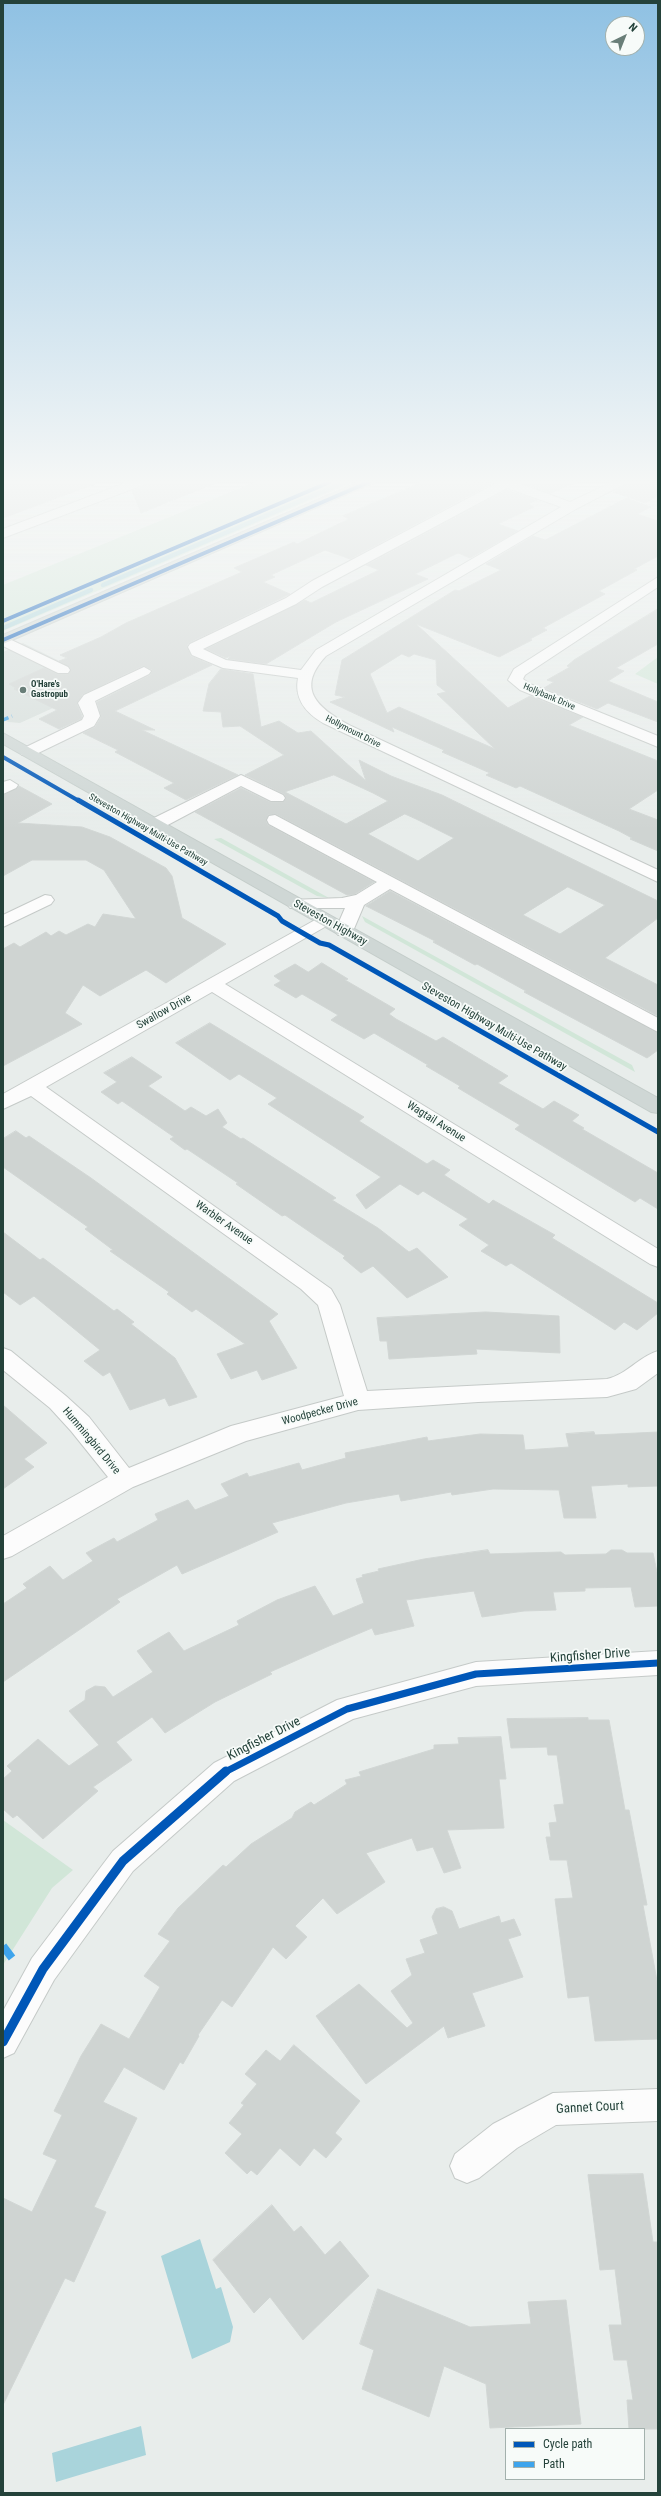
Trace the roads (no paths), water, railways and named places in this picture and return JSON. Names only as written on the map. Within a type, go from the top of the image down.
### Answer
[{"type":"main road","points":[[3,640],[99,598]]},
{"type":"main road","name":"Steveston Highway","points":[[3,738],[658,1107]]},
{"type":"street","points":[[293,598],[195,647],[197,652],[223,664],[306,675]]},
{"type":"street","name":"Hollymount Drive","points":[[412,598],[331,646],[312,662],[306,675],[304,695],[306,702],[330,721],[658,876]]},
{"type":"street","name":"Hollybank Drive","points":[[631,598],[519,672],[515,680],[525,687],[658,742]]},
{"type":"street","points":[[3,640],[63,670]]},
{"type":"street","points":[[28,752],[89,723],[92,716],[86,703],[89,698],[144,670]]},
{"type":"street","points":[[156,824],[241,780],[277,798]]},
{"type":"street","points":[[275,820],[658,1026]]},
{"type":"street","points":[[344,931],[353,905],[360,899],[389,882]]},
{"type":"street","points":[[296,904],[342,902],[360,899]]},
{"type":"street","points":[[3,922],[45,900]]},
{"type":"street","name":"Swallow Drive","points":[[3,1103],[214,985],[324,920]]},
{"type":"street","name":"Wagtail Avenue","points":[[214,985],[658,1259]]},
{"type":"street","name":"Warbler Avenue","points":[[32,1087],[309,1283],[323,1295],[334,1316],[358,1401]]},
{"type":"street","name":"Hummingbird Drive","points":[[3,1357],[58,1402],[80,1424],[124,1480]]},
{"type":"street","name":"Woodpecker Drive","points":[[3,1549],[124,1480],[240,1433],[358,1401],[478,1393],[607,1388],[628,1383],[658,1360]]},
{"type":"street","name":"Kingfisher Drive","points":[[3,2042],[43,1970],[123,1861],[224,1772],[346,1708],[476,1674],[658,1663]]},
{"type":"street","name":"Gannet Court","points":[[467,2166],[505,2136],[553,2109],[658,2106]]},
{"type":"water","points":[[200,2239],[216,2289],[221,2287],[233,2327],[230,2342],[192,2359],[161,2256]]},
{"type":"water","points":[[141,2426],[146,2455],[56,2482],[52,2453]]},
{"type":"waterway","points":[[3,628],[71,598]]},
{"type":"place","name":"O'Hare's Gastropub","points":[[23,690]]}]
